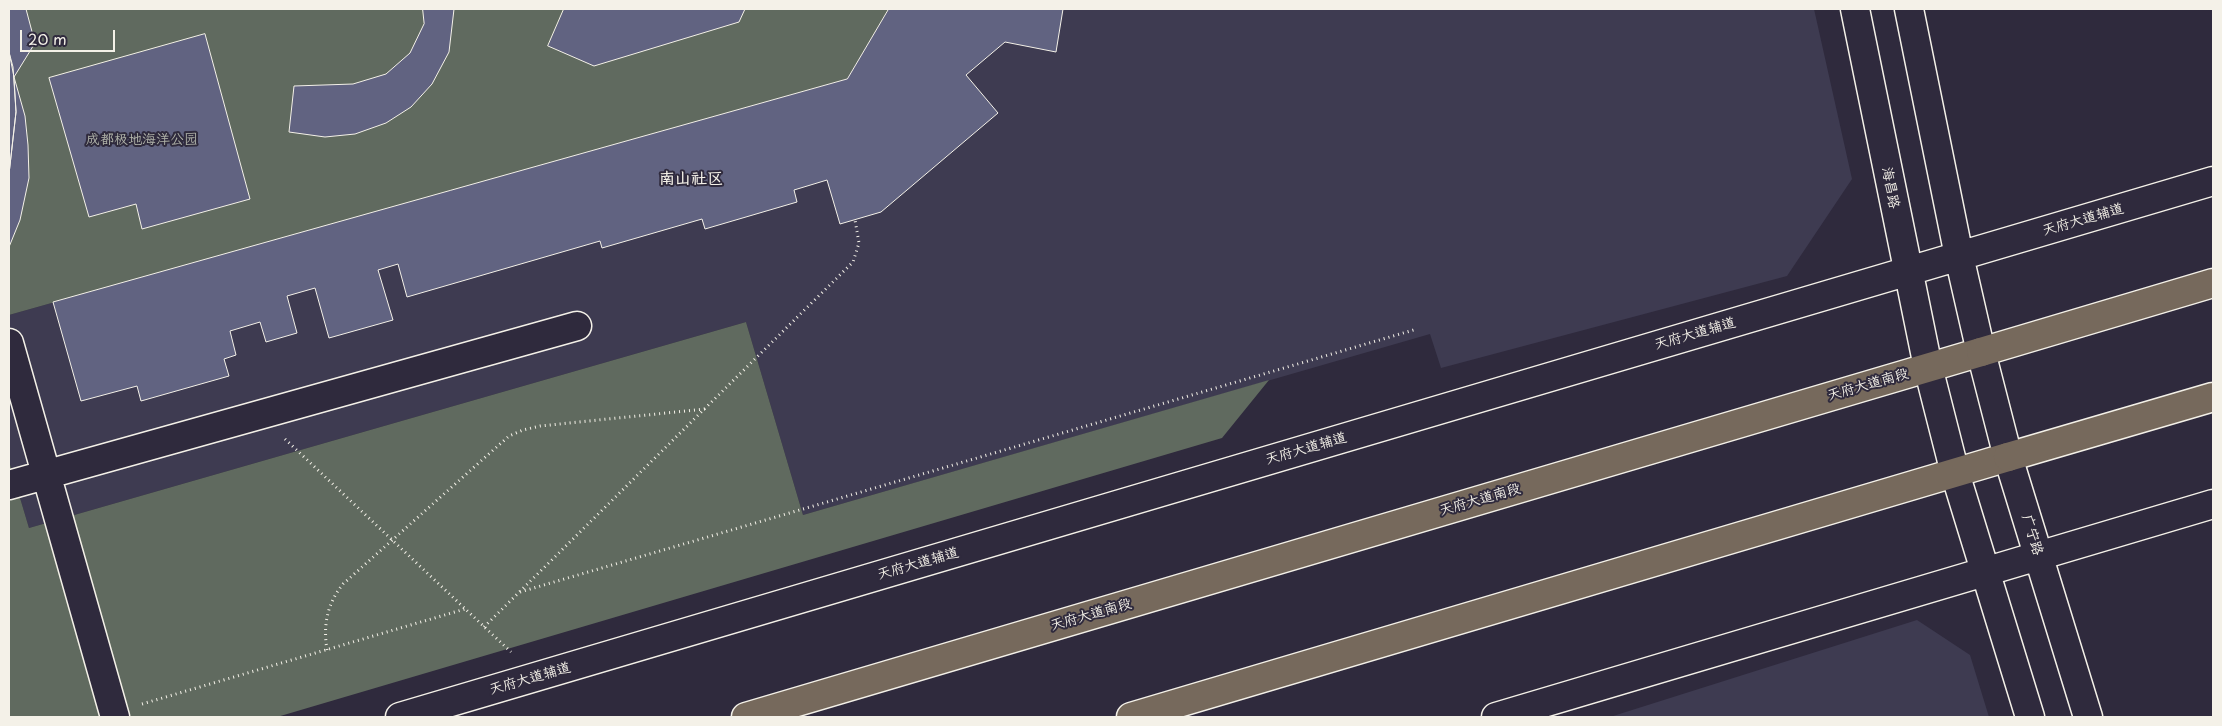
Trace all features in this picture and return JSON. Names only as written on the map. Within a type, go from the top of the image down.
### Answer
[{"type":"main road","name":"天府大道南段","points":[[746,717],[2213,283]]},
{"type":"main road","points":[[1131,717],[2213,397]]},
{"type":"street","name":"海昌路","points":[[1855,9],[1897,223],[1910,270],[1928,367]]},
{"type":"street","points":[[1909,9],[1959,256],[1981,352]]},
{"type":"street","name":"天府大道辅道","points":[[400,717],[2213,181]]},
{"type":"street","points":[[9,484],[577,326]]},
{"type":"street","points":[[9,343],[114,715]]},
{"type":"street","name":"广宁路","points":[[1981,352],[2008,457],[2088,717]]},
{"type":"street","points":[[1928,367],[1955,472],[2030,717]]},
{"type":"street","points":[[1496,717],[1986,573],[2213,504]]},
{"type":"path","points":[[484,627],[853,262],[859,243],[854,220]]},
{"type":"path","points":[[520,592],[1417,329]]},
{"type":"path","points":[[328,650],[325,635],[329,607],[334,595],[343,584],[501,443],[523,430],[540,426],[705,409]]},
{"type":"path","points":[[260,415],[537,677]]},
{"type":"path","points":[[114,715],[466,609]]},
{"type":"shaded area","points":[[889,9],[1814,9],[1852,179],[1787,276],[1441,368],[1430,334],[803,515],[746,322],[29,528],[9,461],[9,315],[847,79]]},
{"type":"shaded area","points":[[1917,620],[1970,655],[1989,717],[1610,717]]},
{"type":"green space","name":"成都极地海洋公园","points":[[9,9],[889,9],[847,79],[9,315]]},
{"type":"green space","points":[[746,322],[803,515],[1269,380],[1222,438],[277,717],[9,717],[9,461],[29,528]]},
{"type":"building","points":[[9,9],[26,9],[35,43],[14,77],[9,52]]},
{"type":"building","points":[[423,9],[454,9],[449,52],[432,84],[411,107],[386,123],[355,134],[325,137],[289,132],[294,86],[353,84],[386,74],[410,53],[424,24]]},
{"type":"building","points":[[564,9],[745,9],[739,22],[594,66],[548,46]]},
{"type":"building","points":[[889,9],[1063,9],[1056,52],[1005,42],[966,75],[998,113],[881,212],[840,224],[827,180],[794,190],[797,202],[705,229],[702,219],[602,248],[600,241],[407,297],[398,264],[378,270],[393,320],[329,338],[315,288],[287,296],[297,333],[266,342],[260,322],[230,331],[236,355],[224,359],[229,376],[141,401],[137,386],[81,401],[53,302],[847,79]]},
{"type":"building","points":[[205,34],[250,199],[142,229],[136,204],[89,217],[49,78]]},
{"type":"building","points":[[9,52],[13,67],[16,112],[9,174]]},
{"type":"building","points":[[14,77],[25,116],[29,178],[20,220],[9,247],[9,174],[16,112]]},
{"type":"district","name":"南山社区","points":[[691,180]]}]
